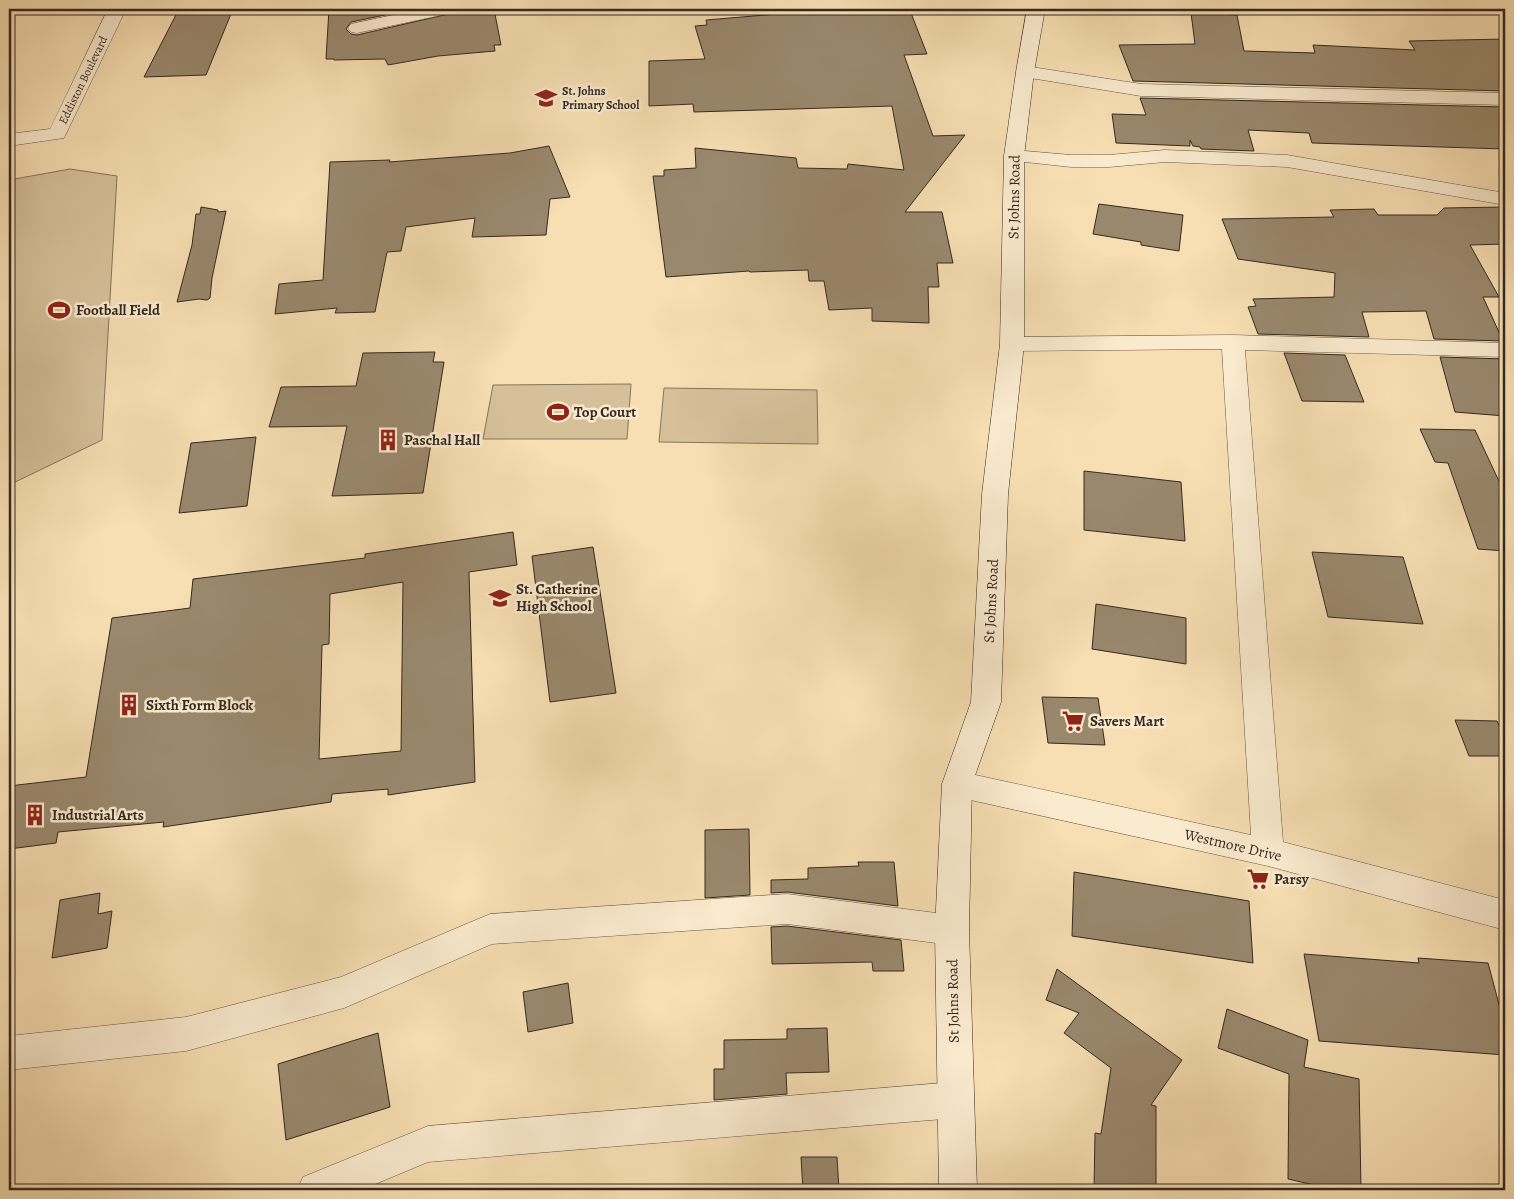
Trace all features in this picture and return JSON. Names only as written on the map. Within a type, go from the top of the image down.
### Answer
[{"type":"street","name":"Eddiston Boulevard","points":[[9,140],[57,134],[117,9]]},
{"type":"street","points":[[357,28],[445,9]]},
{"type":"street","points":[[510,9],[683,9]]},
{"type":"street","name":"St Johns Road","points":[[958,1190],[952,930],[958,784],[986,702],[996,494],[1012,344],[1014,156],[1025,72],[1036,9]]},
{"type":"street","points":[[1025,72],[1141,90],[1505,99]]},
{"type":"street","points":[[1014,156],[1071,161],[1109,161],[1165,156],[1287,161],[1505,199]]},
{"type":"street","points":[[1233,342],[1268,852]]},
{"type":"street","points":[[1012,344],[1233,342],[1505,350]]},
{"type":"street","name":"Westmore Drive","points":[[958,784],[1268,852],[1505,915]]},
{"type":"street","points":[[9,1053],[195,1032],[344,992],[490,929],[787,909],[952,930]]},
{"type":"street","points":[[316,1190],[428,1144],[955,1100]]},
{"type":"shaded area","name":"Football Field","points":[[70,169],[117,176],[102,440],[9,485],[9,180]]},
{"type":"shaded area","name":"Top Court","points":[[631,384],[627,439],[483,439],[493,385]]},
{"type":"shaded area","points":[[664,388],[817,390],[818,444],[659,442]]},
{"type":"building","points":[[179,9],[233,9],[206,75],[144,77]]},
{"type":"building","points":[[329,9],[414,9],[351,22],[346,29],[351,34],[357,35],[453,13],[494,9],[501,45],[494,45],[495,51],[438,56],[388,65],[385,59],[326,59]]},
{"type":"building","points":[[803,9],[880,9],[881,14],[911,13],[927,54],[904,55],[933,136],[965,135],[905,212],[942,212],[953,263],[937,263],[939,287],[928,287],[929,323],[872,321],[872,308],[829,310],[824,281],[809,281],[808,270],[749,271],[666,277],[653,176],[664,176],[664,170],[696,168],[695,148],[796,158],[798,168],[847,169],[848,164],[904,170],[892,106],[694,112],[693,104],[649,106],[649,61],[705,59],[695,26],[707,25],[706,20],[777,14],[776,12]]},
{"type":"building","points":[[1191,13],[1237,15],[1244,51],[1315,53],[1313,45],[1415,50],[1409,41],[1505,39],[1505,91],[1133,81],[1119,45],[1195,44]]},
{"type":"building","points":[[1140,98],[1505,107],[1505,149],[1312,143],[1309,133],[1248,130],[1254,151],[1201,149],[1200,147],[1193,146],[1190,140],[1190,146],[1116,143],[1112,114],[1146,115]]},
{"type":"building","points":[[549,146],[570,197],[550,199],[546,235],[472,237],[475,218],[406,227],[401,251],[387,252],[375,312],[335,313],[337,308],[275,314],[279,284],[323,280],[330,162],[390,160],[389,162],[510,153]]},
{"type":"building","points":[[1099,204],[1183,215],[1179,251],[1093,234]]},
{"type":"building","points":[[201,207],[218,210],[218,212],[226,211],[212,278],[210,298],[207,300],[199,299],[177,302],[192,245],[196,214],[200,214]]},
{"type":"building","points":[[1505,207],[1505,244],[1470,245],[1499,297],[1483,297],[1503,341],[1434,339],[1426,311],[1362,312],[1369,337],[1258,334],[1248,307],[1256,306],[1253,299],[1334,297],[1335,273],[1238,259],[1222,219],[1334,217],[1330,210],[1374,209],[1378,215],[1437,215],[1444,208]]},
{"type":"building","name":"Paschal Hall","points":[[435,352],[433,362],[444,362],[423,493],[332,496],[347,426],[269,427],[281,387],[356,386],[363,353]]},
{"type":"building","points":[[1284,353],[1345,355],[1364,402],[1302,401]]},
{"type":"building","points":[[1440,357],[1505,359],[1505,416],[1455,412]]},
{"type":"building","points":[[1420,429],[1475,430],[1505,494],[1505,551],[1478,549],[1448,463],[1435,462]]},
{"type":"building","points":[[256,437],[247,506],[179,513],[191,443]]},
{"type":"building","points":[[1084,471],[1181,482],[1185,541],[1084,530]]},
{"type":"building","points":[[513,532],[517,565],[469,572],[475,782],[388,795],[388,789],[332,794],[331,802],[163,827],[164,822],[58,832],[56,843],[9,849],[9,786],[86,777],[112,618],[190,608],[193,579],[365,558],[365,554]],"holes":[[[403,582],[401,751],[319,759],[322,645],[329,644],[330,594]]]},
{"type":"building","points":[[593,547],[616,693],[550,702],[532,556]]},
{"type":"building","points":[[1312,552],[1403,557],[1423,624],[1328,617]]},
{"type":"building","points":[[1096,604],[1186,618],[1186,664],[1092,649]]},
{"type":"building","name":"Savers Mart","points":[[1042,697],[1098,698],[1105,745],[1048,743]]},
{"type":"building","points":[[1455,720],[1497,721],[1505,740],[1505,756],[1469,756]]},
{"type":"building","points":[[749,829],[750,895],[705,898],[705,830]]},
{"type":"building","points":[[858,862],[894,862],[898,906],[787,892],[771,893],[771,880],[808,879],[808,868],[859,866]]},
{"type":"building","points":[[1074,872],[1249,901],[1253,963],[1072,936]]},
{"type":"building","points":[[100,893],[98,914],[112,911],[107,948],[52,958],[60,900]]},
{"type":"building","points":[[787,926],[901,940],[904,971],[873,971],[872,962],[772,964],[771,927]]},
{"type":"building","points":[[1304,954],[1419,963],[1418,958],[1488,963],[1505,1027],[1505,1055],[1319,1041]]},
{"type":"building","points":[[1057,969],[1182,1060],[1151,1105],[1156,1106],[1156,1190],[1094,1190],[1095,1133],[1101,1134],[1111,1068],[1064,1033],[1079,1013],[1046,1000]]},
{"type":"building","points":[[568,983],[573,1023],[528,1032],[523,992]]},
{"type":"building","points":[[1227,1009],[1308,1040],[1304,1067],[1359,1079],[1361,1190],[1336,1190],[1288,1179],[1289,1074],[1218,1048]]},
{"type":"building","points":[[827,1028],[829,1072],[786,1073],[787,1094],[714,1100],[714,1069],[724,1069],[724,1040],[787,1039],[787,1029]]},
{"type":"building","points":[[378,1033],[390,1107],[286,1140],[278,1064]]},
{"type":"building","points":[[801,1157],[837,1157],[839,1190],[803,1190]]},
{"type":"place","name":"St. Johns Primary School","points":[[546,98]]},
{"type":"place","name":"Football Field","points":[[59,310]]},
{"type":"place","name":"Top Court","points":[[558,412]]},
{"type":"place","name":"Paschal Hall","points":[[388,440]]},
{"type":"place","name":"St. Catherine High School","points":[[500,598]]},
{"type":"place","name":"Sixth Form Block","points":[[129,705]]},
{"type":"place","name":"Savers Mart","points":[[1073,721]]},
{"type":"place","name":"Industrial Arts","points":[[35,815]]},
{"type":"place","name":"Parsy","points":[[1258,879]]}]
